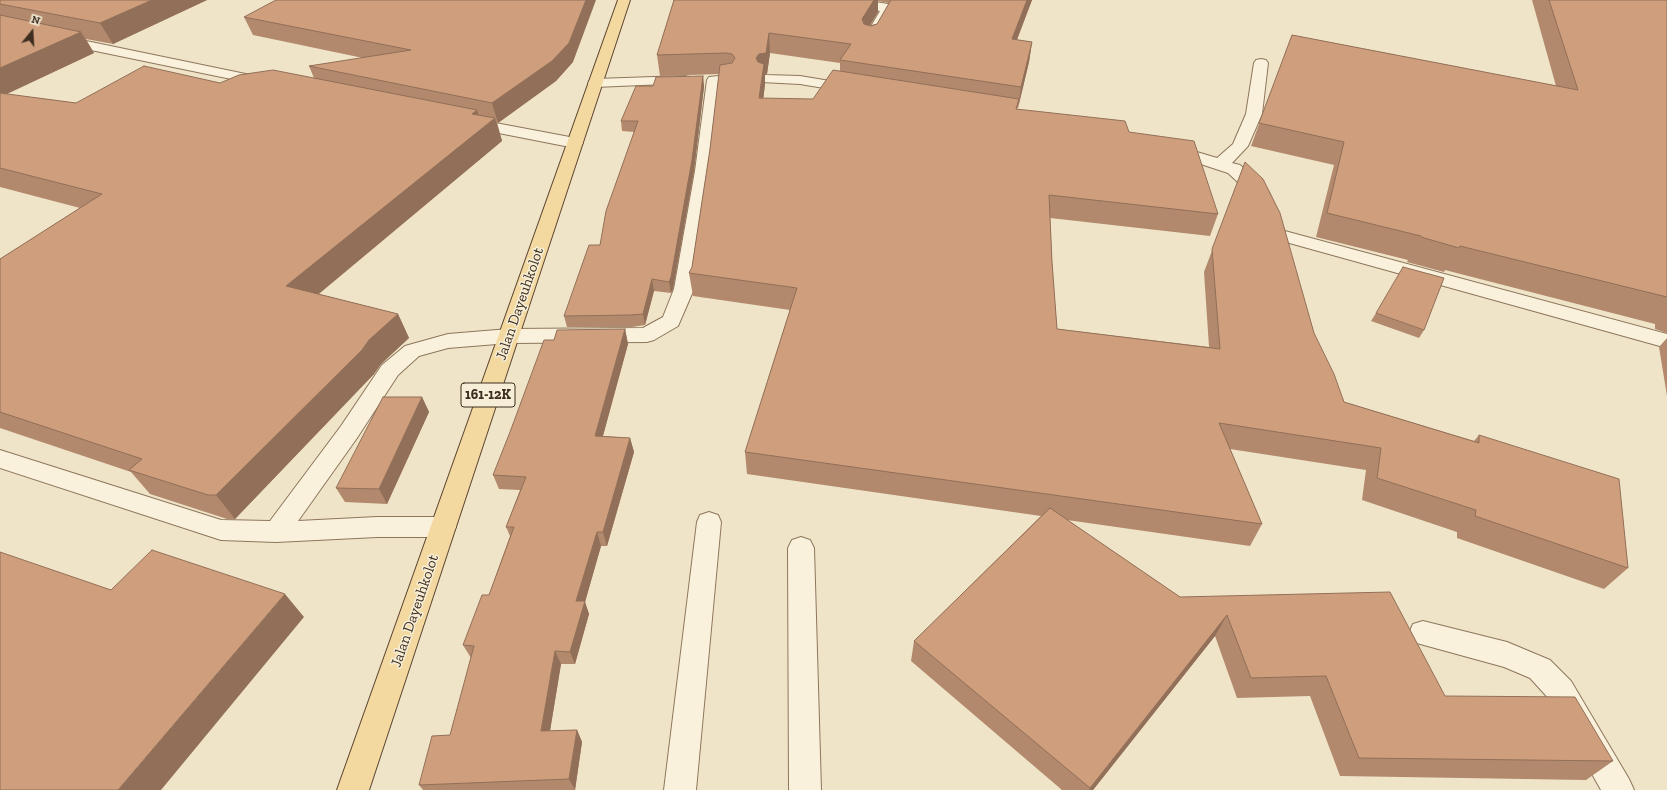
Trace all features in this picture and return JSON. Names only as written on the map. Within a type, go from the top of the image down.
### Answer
[{"type":"main road","name":"Jalan Dayeuhkolot","points":[[353,790],[624,0]]},
{"type":"lane","points":[[837,0],[888,8],[870,40]]},
{"type":"lane","points":[[51,38],[280,85]]},
{"type":"lane","points":[[1221,164],[1240,146],[1254,114],[1261,63]]},
{"type":"lane","points":[[276,532],[349,432],[390,370],[412,351],[448,341],[509,336],[647,335],[671,321],[684,289],[721,79],[595,82]]},
{"type":"lane","points":[[766,80],[800,80],[870,91]]},
{"type":"lane","points":[[458,121],[575,143]]},
{"type":"lane","points":[[1155,144],[1221,164],[1234,169],[1246,179],[1264,198],[1281,235],[1287,258]]},
{"type":"lane","points":[[1281,235],[1667,341]]},
{"type":"lane","points":[[0,460],[221,530],[276,532],[377,527],[444,527]]},
{"type":"lane","points":[[680,790],[709,522]]},
{"type":"lane","points":[[801,548],[805,790]]},
{"type":"lane","points":[[1423,633],[1507,655],[1540,669],[1561,691],[1618,790]]},
{"type":"building","points":[[0,0],[152,0],[100,23],[0,4]]},
{"type":"building","points":[[276,0],[586,0],[569,43],[552,61],[492,103],[309,66],[411,50],[244,17]]},
{"type":"building","points":[[674,0],[874,0],[862,19],[864,24],[871,26],[877,24],[891,0],[1027,0],[1012,39],[1032,42],[1021,87],[840,60],[851,44],[769,33],[766,53],[759,54],[756,58],[758,62],[764,64],[759,98],[813,99],[833,70],[1019,99],[1016,109],[1125,121],[1129,132],[1194,141],[1218,214],[1049,195],[1057,329],[1220,349],[1212,249],[1245,162],[1263,179],[1280,213],[1314,333],[1334,374],[1344,402],[1479,443],[1479,435],[1619,479],[1628,568],[1475,516],[1476,510],[1377,478],[1381,448],[1219,423],[1262,524],[745,452],[797,288],[689,273],[692,267],[710,149],[720,65],[732,63],[735,58],[732,54],[726,53],[657,55]]},
{"type":"building","points":[[1549,0],[1667,0],[1667,297],[1460,246],[1459,248],[1421,236],[1327,213],[1344,142],[1259,123],[1292,35],[1578,90]]},
{"type":"building","points":[[0,15],[81,32],[0,68]]},
{"type":"building","points":[[144,66],[220,83],[239,75],[273,70],[477,110],[472,114],[495,118],[286,286],[398,314],[369,340],[362,350],[216,495],[208,495],[129,470],[142,459],[0,412],[0,259],[102,194],[0,168],[0,93],[76,103]]},
{"type":"building","points":[[703,76],[692,160],[669,282],[652,279],[643,314],[564,316],[589,245],[600,245],[606,211],[638,121],[621,121],[636,86],[653,86],[656,77]]},
{"type":"building","points":[[1403,267],[1444,278],[1424,330],[1376,313]]},
{"type":"building","points":[[625,329],[595,436],[630,438],[603,532],[597,532],[576,601],[585,601],[570,652],[555,651],[541,731],[577,730],[569,779],[419,785],[432,736],[450,735],[474,646],[463,645],[482,595],[489,595],[514,527],[506,527],[526,477],[493,475],[544,340],[554,340],[557,330]]},
{"type":"building","points":[[383,397],[422,397],[379,489],[336,488]]},
{"type":"building","points":[[1050,508],[1180,597],[1390,592],[1445,696],[1575,697],[1613,761],[1359,758],[1326,676],[1251,678],[1227,615],[1090,788],[914,641]]},
{"type":"building","points":[[152,550],[285,594],[118,790],[0,790],[0,552],[111,590]]}]
